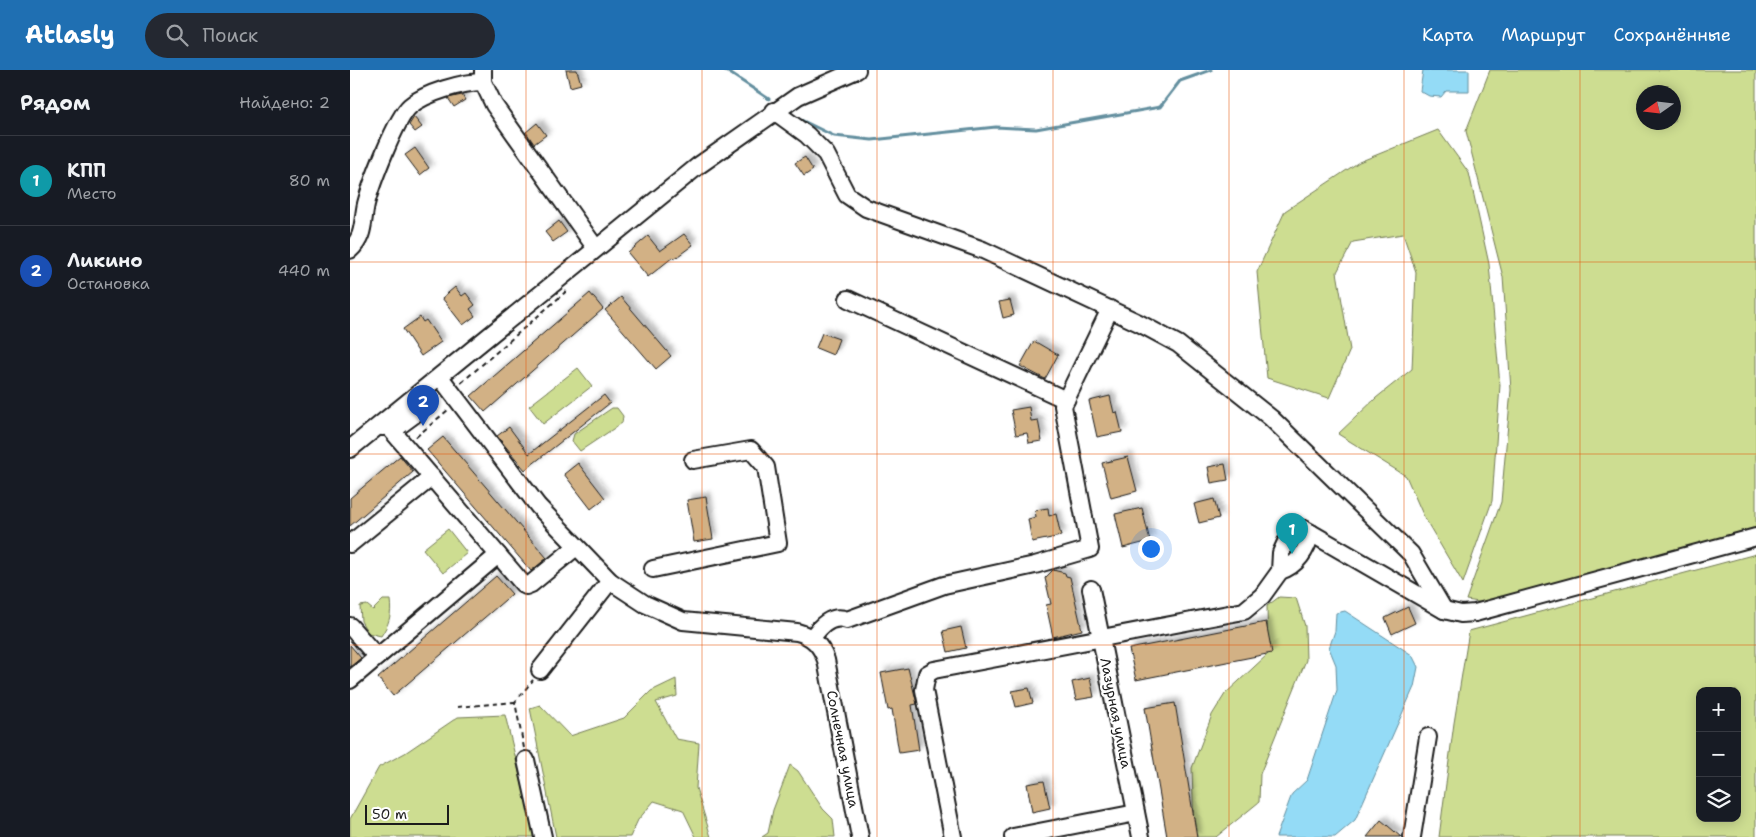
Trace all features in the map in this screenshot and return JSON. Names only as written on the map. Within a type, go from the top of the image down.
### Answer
[{"type":"street","points":[[350,449],[381,428],[595,247],[698,166],[798,96],[857,70]]},
{"type":"street","points":[[350,250],[362,235],[369,191],[400,117],[411,105],[483,76],[494,105],[595,247]]},
{"type":"street","points":[[774,111],[826,154],[847,195],[866,208],[983,250],[1110,309],[1178,344],[1271,418],[1411,554],[1444,610]]},
{"type":"street","points":[[848,300],[1066,400]]},
{"type":"street","points":[[440,377],[527,492],[576,547],[610,581],[644,604],[682,620],[798,632],[812,638],[820,627],[830,620],[841,618],[847,620],[944,585],[1036,566],[1090,549],[1063,406],[1110,309]]},
{"type":"street","points":[[381,428],[405,446],[526,586],[576,547]]},
{"type":"street","points":[[653,569],[778,543],[766,467],[751,450],[694,460]]},
{"type":"street","points":[[350,544],[432,477]]},
{"type":"street","points":[[952,837],[924,690],[927,674],[934,670],[1102,640],[1244,611],[1262,596],[1280,571],[1290,566],[1302,555],[1307,531],[1444,610],[1461,614],[1475,614],[1756,537]]},
{"type":"street","points":[[350,680],[498,555]]},
{"type":"street","points":[[540,670],[610,581]]},
{"type":"street","name":"Лазурная улица","points":[[1091,589],[1141,837]]},
{"type":"street","points":[[350,626],[377,657]]},
{"type":"street","name":"Солнечная улица","points":[[812,638],[821,649],[826,660],[860,837]]},
{"type":"street","points":[[1412,837],[1428,737]]},
{"type":"street","points":[[526,760],[543,837]]},
{"type":"street","points":[[1013,837],[1136,812]]},
{"type":"path","points":[[405,446],[450,407]]},
{"type":"path","points":[[457,706],[515,702],[540,670]]},
{"type":"path","points":[[515,702],[526,760]]},
{"type":"green space","points":[[1490,70],[1756,70],[1756,528],[1485,603],[1466,600],[1501,502],[1511,390],[1503,277],[1466,131]]},
{"type":"green space","points":[[1438,130],[1469,173],[1489,264],[1500,385],[1492,501],[1463,583],[1424,517],[1406,476],[1338,434],[1376,398],[1412,369],[1416,272],[1403,234],[1353,242],[1337,272],[1350,350],[1329,398],[1267,378],[1257,272],[1285,211],[1359,162]]},
{"type":"green space","points":[[578,368],[592,386],[543,424],[529,406]]},
{"type":"green space","points":[[612,408],[617,408],[623,416],[622,423],[580,451],[572,441],[574,434]]},
{"type":"green space","points":[[448,529],[467,553],[443,573],[423,549]]},
{"type":"green space","points":[[1756,554],[1756,837],[1439,837],[1454,723],[1469,631]]},
{"type":"green space","points":[[1279,597],[1296,598],[1305,626],[1306,660],[1260,774],[1259,802],[1216,837],[1192,837],[1194,831],[1192,768],[1212,715],[1225,694],[1268,654],[1267,606]]},
{"type":"green space","points":[[383,600],[390,600],[391,610],[386,627],[381,636],[368,633],[361,621],[360,606],[367,605],[373,610]]},
{"type":"green space","points":[[676,679],[677,696],[656,702],[676,739],[699,743],[696,788],[711,837],[696,837],[683,810],[654,801],[638,820],[630,837],[556,837],[530,708],[540,705],[570,736],[624,718],[651,691]]},
{"type":"green space","points":[[505,715],[534,833],[533,837],[350,837],[350,819],[379,767],[405,753],[458,717]]},
{"type":"green space","points":[[790,765],[798,771],[823,809],[833,819],[835,837],[762,837],[768,833],[773,810]]},
{"type":"water","points":[[1423,70],[1469,70],[1469,91],[1446,91],[1441,97],[1429,96],[1420,91]]},
{"type":"water","points":[[1345,611],[1412,655],[1418,667],[1414,687],[1355,820],[1335,837],[1276,837],[1292,794],[1307,780],[1337,690],[1336,665],[1329,648],[1335,631],[1336,613]]},
{"type":"building","points":[[566,70],[577,70],[581,84],[570,87]]},
{"type":"building","points":[[462,95],[465,100],[454,107],[448,98]]},
{"type":"building","points":[[414,117],[422,127],[415,132],[409,125]]},
{"type":"building","points":[[537,123],[546,135],[534,144],[526,132]]},
{"type":"building","points":[[415,148],[429,168],[420,175],[405,155]]},
{"type":"building","points":[[805,157],[813,170],[804,176],[795,163]]},
{"type":"building","points":[[559,221],[567,232],[553,242],[545,232]]},
{"type":"building","points":[[684,234],[693,245],[674,259],[673,257],[648,277],[628,253],[648,236],[660,251]]},
{"type":"building","points":[[455,287],[462,296],[466,293],[475,305],[470,309],[475,316],[463,325],[442,298]]},
{"type":"building","points":[[590,293],[603,309],[485,412],[471,396]]},
{"type":"building","points":[[621,297],[671,356],[656,369],[605,310]]},
{"type":"building","points":[[1010,300],[1014,315],[1003,318],[999,302]]},
{"type":"building","points":[[420,317],[423,322],[426,320],[441,342],[421,356],[403,329]]},
{"type":"building","points":[[822,333],[839,339],[833,355],[816,348]]},
{"type":"building","points":[[1034,341],[1058,355],[1045,379],[1020,366]]},
{"type":"building","points":[[604,395],[610,403],[525,470],[497,436],[509,427],[529,454]]},
{"type":"building","points":[[1110,396],[1114,413],[1117,412],[1122,432],[1097,437],[1089,401]]},
{"type":"building","points":[[1029,407],[1031,421],[1038,420],[1042,441],[1029,443],[1027,433],[1016,435],[1011,410]]},
{"type":"building","points":[[443,437],[547,558],[531,571],[427,450]]},
{"type":"building","points":[[400,456],[413,472],[350,526],[350,498]]},
{"type":"building","points":[[1128,457],[1137,491],[1111,498],[1102,463]]},
{"type":"building","points":[[578,463],[605,498],[591,509],[564,474]]},
{"type":"building","points":[[1225,464],[1228,480],[1211,483],[1208,467]]},
{"type":"building","points":[[706,497],[713,539],[694,542],[687,500]]},
{"type":"building","points":[[1214,499],[1219,518],[1199,523],[1194,504]]},
{"type":"building","points":[[1048,508],[1049,516],[1056,514],[1061,536],[1032,542],[1028,519],[1036,517],[1035,510]]},
{"type":"building","points":[[1142,508],[1150,541],[1123,548],[1115,514]]},
{"type":"building","points":[[1053,570],[1065,573],[1066,576],[1070,577],[1082,630],[1053,637],[1046,605],[1051,604],[1045,578]]},
{"type":"building","points":[[496,576],[512,594],[393,696],[378,678]]},
{"type":"building","points":[[1408,607],[1415,623],[1392,634],[1385,618]]},
{"type":"building","points":[[1266,622],[1272,653],[1136,680],[1129,649]]},
{"type":"building","points":[[961,627],[966,648],[948,652],[943,631]]},
{"type":"building","points":[[350,645],[361,658],[350,667]]},
{"type":"building","points":[[908,668],[917,704],[912,705],[919,750],[899,753],[892,709],[888,710],[881,673]]},
{"type":"building","points":[[1090,678],[1094,697],[1076,700],[1072,682]]},
{"type":"building","points":[[1029,688],[1033,703],[1016,707],[1012,691]]},
{"type":"building","points":[[1175,703],[1197,837],[1167,837],[1145,708]]},
{"type":"building","points":[[1044,781],[1050,808],[1032,812],[1027,784]]},
{"type":"building","points":[[1381,820],[1401,837],[1367,837]]},
{"type":"waterway","points":[[725,70],[769,99]]},
{"type":"waterway","points":[[793,116],[834,136],[872,140],[996,127],[1036,129],[1160,107],[1180,81],[1211,70]]},
{"type":"place","name":"Ликино","points":[[423,426]]},
{"type":"place","name":"КПП","points":[[1292,554]]}]
